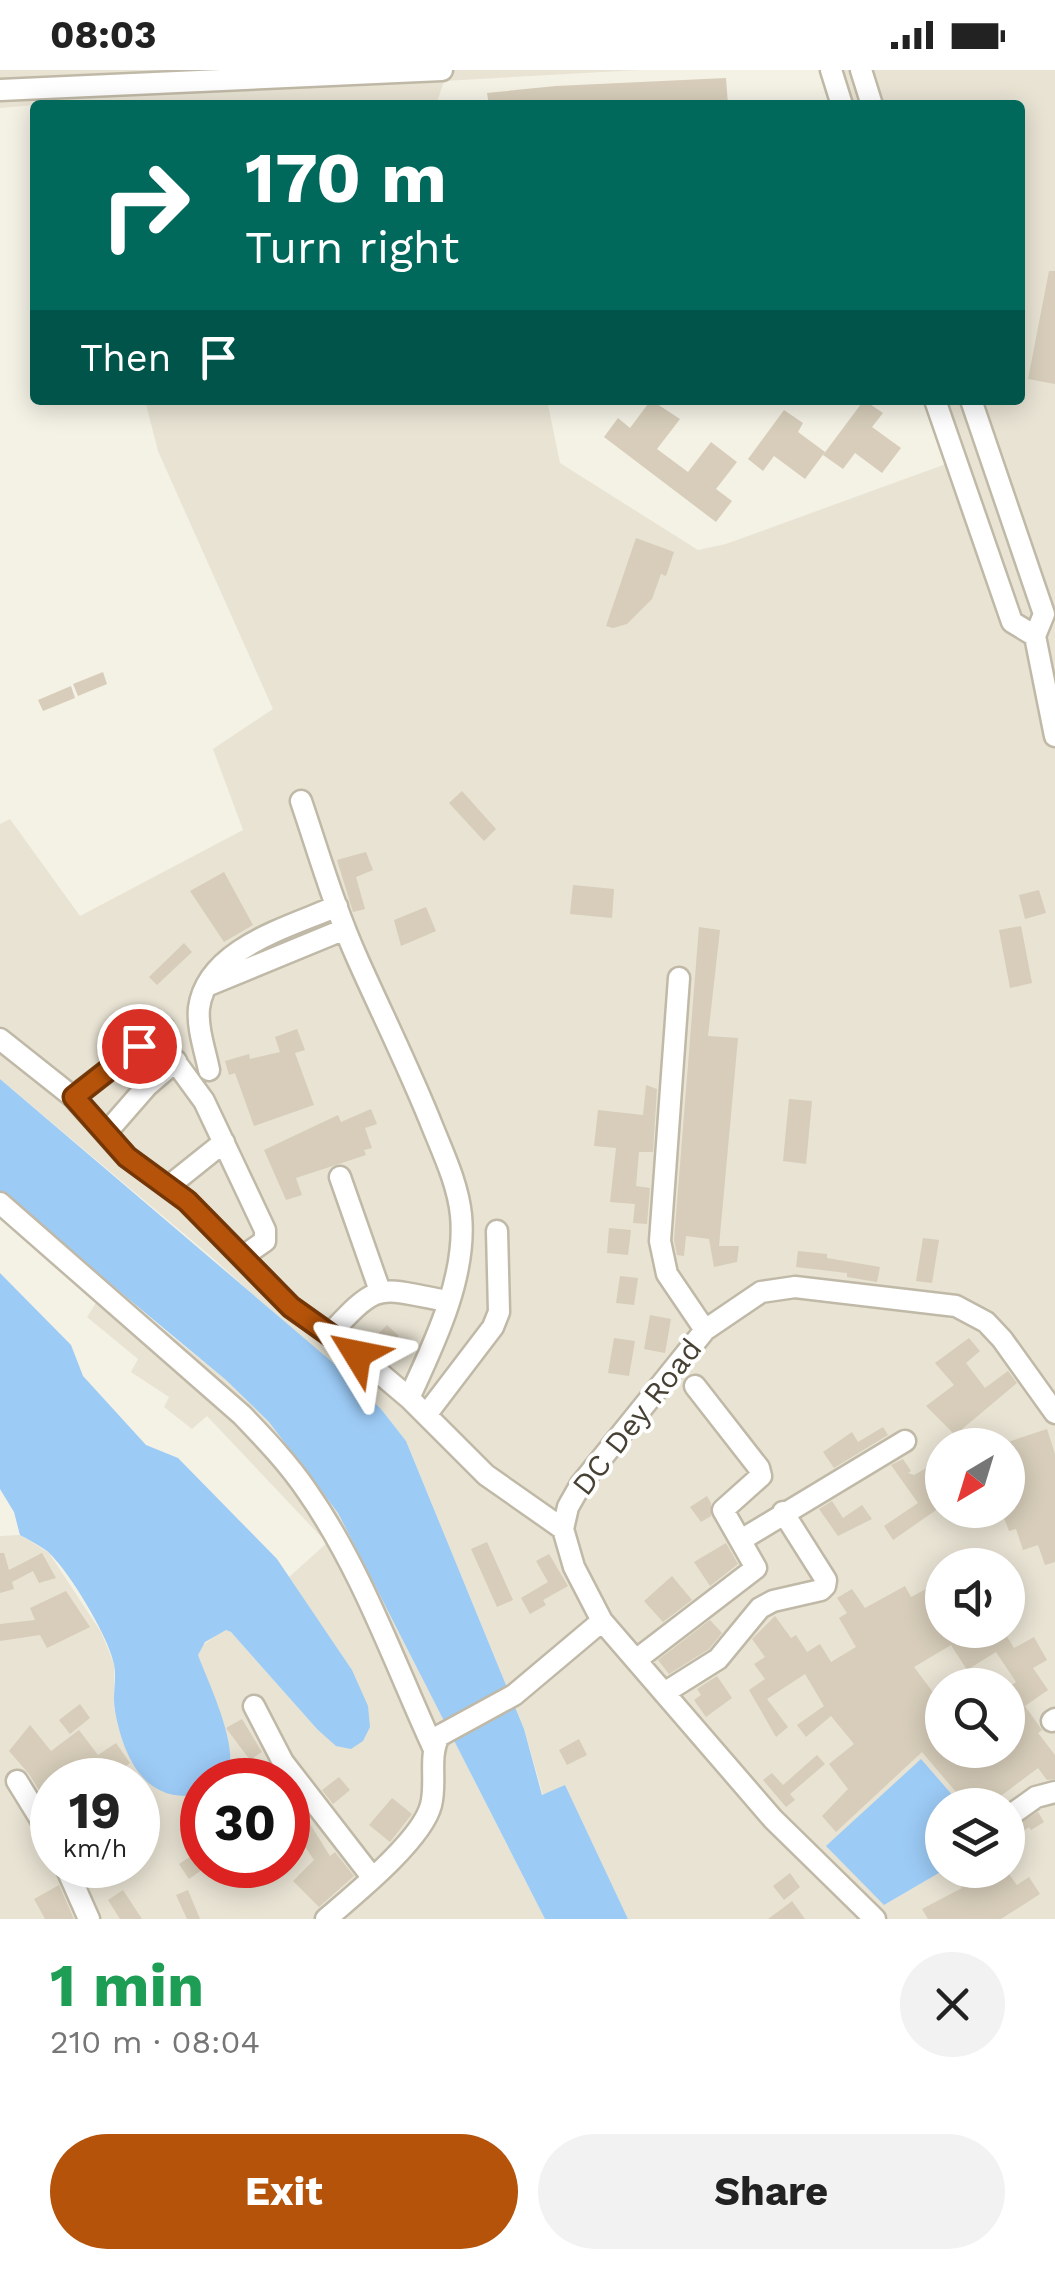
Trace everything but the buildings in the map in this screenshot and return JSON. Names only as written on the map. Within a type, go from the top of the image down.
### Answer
[{"type":"street","points":[[0,90],[442,70]]},
{"type":"street","points":[[832,70],[841,100]]},
{"type":"street","points":[[860,70],[870,100]]},
{"type":"street","points":[[937,405],[1012,622],[1036,636]]},
{"type":"street","points":[[973,405],[1044,614],[1036,636],[1055,733]]},
{"type":"street","points":[[301,801],[337,906],[417,1087],[457,1193],[460,1242],[448,1301],[409,1398]]},
{"type":"street","points":[[210,1070],[199,1009],[207,986],[227,960],[252,944],[337,906]]},
{"type":"street","points":[[207,986],[346,928]]},
{"type":"street","points":[[679,978],[660,1241],[667,1274],[705,1330]]},
{"type":"street","points":[[0,1039],[74,1097],[127,1157],[169,1186],[291,1307],[409,1398],[486,1476],[563,1529]]},
{"type":"street","points":[[74,1097],[168,1046]]},
{"type":"street","points":[[106,1133],[147,1086],[168,1046]]},
{"type":"street","points":[[168,1046],[204,1101],[267,1236],[242,1257]]},
{"type":"street","points":[[169,1186],[224,1142]]},
{"type":"street","points":[[340,1177],[380,1291]]},
{"type":"street","points":[[0,1203],[242,1415],[278,1453],[308,1491],[348,1559],[436,1742],[431,1805],[420,1830],[338,1915]]},
{"type":"street","points":[[426,1415],[493,1327],[499,1312],[497,1231]]},
{"type":"street","name":"DC Dey Road","points":[[875,1919],[802,1851],[602,1621],[574,1567],[563,1529],[568,1507],[581,1484],[705,1330],[760,1292],[795,1288],[956,1306],[986,1322],[1002,1339],[1055,1413]]},
{"type":"street","points":[[329,1335],[362,1300],[380,1291],[448,1301]]},
{"type":"street","points":[[636,1660],[756,1568],[724,1510],[761,1476],[759,1468],[694,1386]]},
{"type":"street","points":[[741,1540],[905,1441]]},
{"type":"street","points":[[664,1693],[718,1660],[760,1608],[825,1586],[826,1580],[784,1512]]},
{"type":"street","points":[[436,1742],[514,1694],[602,1621]]},
{"type":"street","points":[[254,1706],[283,1762],[372,1877]]},
{"type":"street","points":[[16,1781],[30,1803]]},
{"type":"street","points":[[1025,1805],[1055,1792]]},
{"type":"street","points":[[75,1888],[89,1919]]},
{"type":"shaded area","points":[[0,70],[638,70],[444,81],[438,100],[30,100],[30,105],[0,108]]},
{"type":"shaded area","points":[[819,70],[1055,70],[1055,1919],[628,1919],[565,1786],[543,1795],[524,1729],[406,1441],[381,1409],[207,1253],[0,1079],[0,824],[10,819],[80,916],[243,830],[213,749],[273,709],[158,451],[146,405],[548,405],[560,463],[698,550],[726,544],[946,464],[928,405],[1025,405],[1025,100],[829,100]],"holes":[[[925,1668],[1025,1668],[1025,1768],[928,1768],[946,1788],[1025,1788],[1025,1888],[925,1888],[925,1881],[884,1905],[921,1760],[925,1764]]]},
{"type":"shaded area","points":[[108,1284],[226,1380],[269,1422],[338,1513],[545,1919],[0,1919],[0,1536],[20,1535],[49,1553],[101,1632],[114,1664],[114,1708],[121,1733],[146,1758],[30,1758],[30,1888],[160,1888],[160,1771],[180,1791],[180,1888],[310,1888],[310,1758],[231,1758],[198,1655],[199,1648],[218,1634],[231,1632],[317,1729],[352,1670],[289,1577],[327,1543],[207,1416],[192,1429],[164,1407],[169,1397],[131,1372],[138,1359],[87,1317]]},
{"type":"water","points":[[0,1079],[331,1361],[381,1409],[406,1441],[524,1729],[542,1795],[565,1785],[628,1919],[545,1919],[338,1513],[269,1422],[226,1380],[0,1192]]},
{"type":"water","points":[[0,1273],[71,1345],[83,1376],[146,1445],[178,1458],[277,1559],[352,1670],[368,1706],[370,1727],[363,1741],[351,1749],[336,1746],[226,1630],[205,1642],[198,1655],[227,1735],[230,1758],[180,1758],[180,1795],[160,1790],[160,1758],[130,1758],[125,1746],[114,1705],[114,1664],[96,1621],[56,1560],[20,1535],[14,1512],[0,1489]]},
{"type":"water","points":[[921,1759],[946,1788],[925,1788],[925,1881],[884,1905],[826,1846]]},
{"type":"route","points":[[139,1046],[74,1097],[127,1157],[187,1201],[291,1307],[357,1354]]}]
